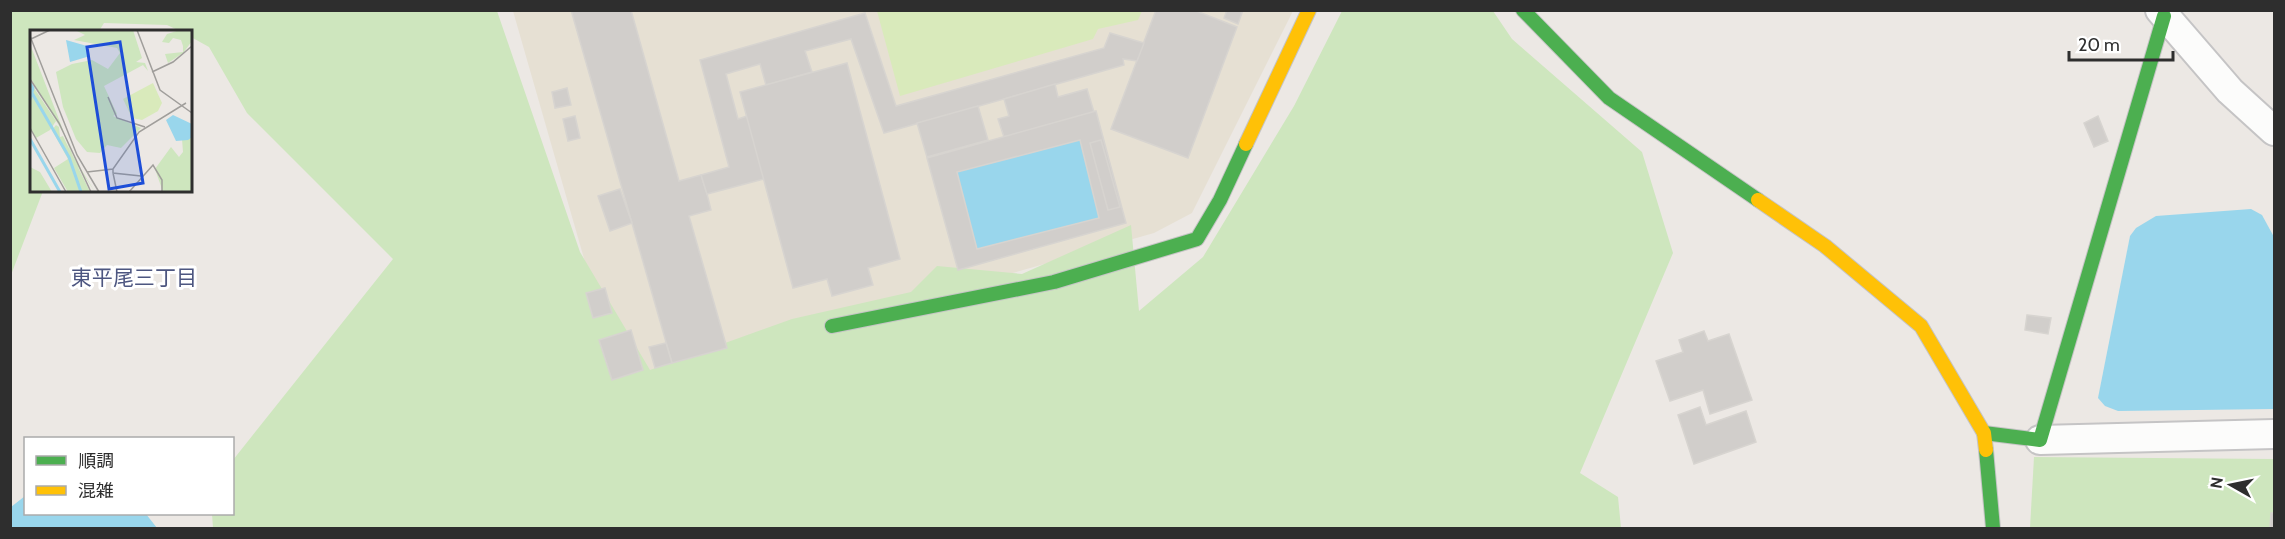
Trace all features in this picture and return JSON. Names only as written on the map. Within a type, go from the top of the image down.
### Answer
[{"type":"street","points":[[832,326],[1054,282],[1197,238],[1220,200],[1310,10]]},
{"type":"street","points":[[1523,10],[1609,98],[1825,246],[1921,326],[1984,433],[1992,493],[1993,528]]},
{"type":"street","points":[[2040,440],[2162,13]]},
{"type":"street","points":[[2162,13],[2230,91],[2274,131]]},
{"type":"street","points":[[1984,433],[2040,440],[2274,434]]},
{"type":"shaded area","points":[[513,11],[1293,11],[1192,213],[1154,233],[620,384]]},
{"type":"green space","points":[[11,10],[497,11],[580,252],[650,370],[792,319],[911,292],[937,266],[1022,274],[1131,225],[1139,311],[1203,257],[1294,106],[1342,11],[1493,11],[1512,39],[1642,152],[1673,253],[1580,473],[1618,497],[1621,528],[213,528],[212,515],[234,515],[234,459],[393,259],[247,113],[209,47],[192,38],[192,30],[178,30],[167,25],[104,23],[100,30],[30,30],[30,192],[43,192],[11,275]]},
{"type":"green space","points":[[877,10],[1142,11],[1138,20],[1098,29],[1093,39],[900,96]]},
{"type":"green space","points":[[2034,457],[2274,459],[2274,528],[2030,528]]},
{"type":"water","points":[[1080,140],[1099,218],[977,249],[957,172]]},
{"type":"water","points":[[2251,209],[2262,215],[2274,237],[2274,409],[2118,411],[2105,406],[2098,398],[2130,236],[2136,228],[2156,216]]},
{"type":"water","points":[[24,497],[24,515],[147,515],[157,528],[11,528],[11,507]]},
{"type":"building","points":[[571,10],[631,10],[679,181],[701,175],[707,194],[711,210],[689,216],[727,348],[672,363]]},
{"type":"building","points":[[1156,10],[1194,10],[1237,27],[1188,158],[1111,129]]},
{"type":"building","points":[[1227,10],[1243,10],[1238,24],[1224,18]]},
{"type":"building","points":[[865,13],[896,106],[1104,48],[1110,33],[1144,43],[1137,61],[1123,59],[1124,65],[884,133],[851,39],[805,51],[812,72],[766,85],[760,64],[726,74],[738,119],[747,116],[764,179],[707,194],[701,175],[729,167],[700,60]]},
{"type":"building","points":[[847,63],[900,259],[868,268],[873,285],[832,296],[827,279],[793,288],[740,92]]},
{"type":"building","points":[[1055,84],[1058,97],[1087,89],[1094,112],[1004,137],[998,119],[1009,116],[1004,99]]},
{"type":"building","points":[[567,88],[571,105],[555,108],[552,92]]},
{"type":"building","points":[[978,106],[988,140],[927,157],[917,123]]},
{"type":"building","points":[[1096,111],[1126,223],[958,270],[927,158]],"holes":[[[1080,140],[1099,218],[977,249],[957,172]]]},
{"type":"building","points":[[575,116],[580,138],[568,141],[563,119]]},
{"type":"building","points":[[2098,116],[2108,141],[2094,147],[2084,123]]},
{"type":"building","points":[[1101,140],[1120,207],[1108,210],[1090,143]]},
{"type":"building","points":[[620,189],[632,223],[610,231],[598,196]]},
{"type":"building","points":[[605,288],[612,313],[593,318],[586,293]]},
{"type":"building","points":[[2027,315],[2051,318],[2048,334],[2025,330]]},
{"type":"building","points":[[631,330],[643,370],[612,380],[599,340]]},
{"type":"building","points":[[1704,331],[1708,341],[1729,334],[1752,400],[1710,414],[1703,390],[1670,401],[1656,361],[1683,352],[1679,340]]},
{"type":"building","points":[[666,343],[672,363],[655,368],[649,347]]},
{"type":"building","points":[[1700,407],[1706,425],[1746,411],[1756,442],[1694,464],[1678,415]]},
{"type":"building","points":[[2271,513],[2274,513],[2274,528],[2270,528]]},
{"type":"traffic: fast","points":[[1523,10],[1609,98],[1758,200]]},
{"type":"traffic: fast","points":[[1984,433],[2040,440],[2164,16]]},
{"type":"traffic: fast","points":[[832,326],[1054,282],[1197,239],[1220,200],[1246,144]]},
{"type":"traffic: fast","points":[[1986,450],[1993,528]]},
{"type":"traffic: slow","points":[[1246,144],[1309,10]]},
{"type":"traffic: slow","points":[[1758,200],[1825,246],[1921,326],[1984,433],[1986,450]]},
{"type":"district","name":"東平尾三丁目","points":[[134,278]]}]
